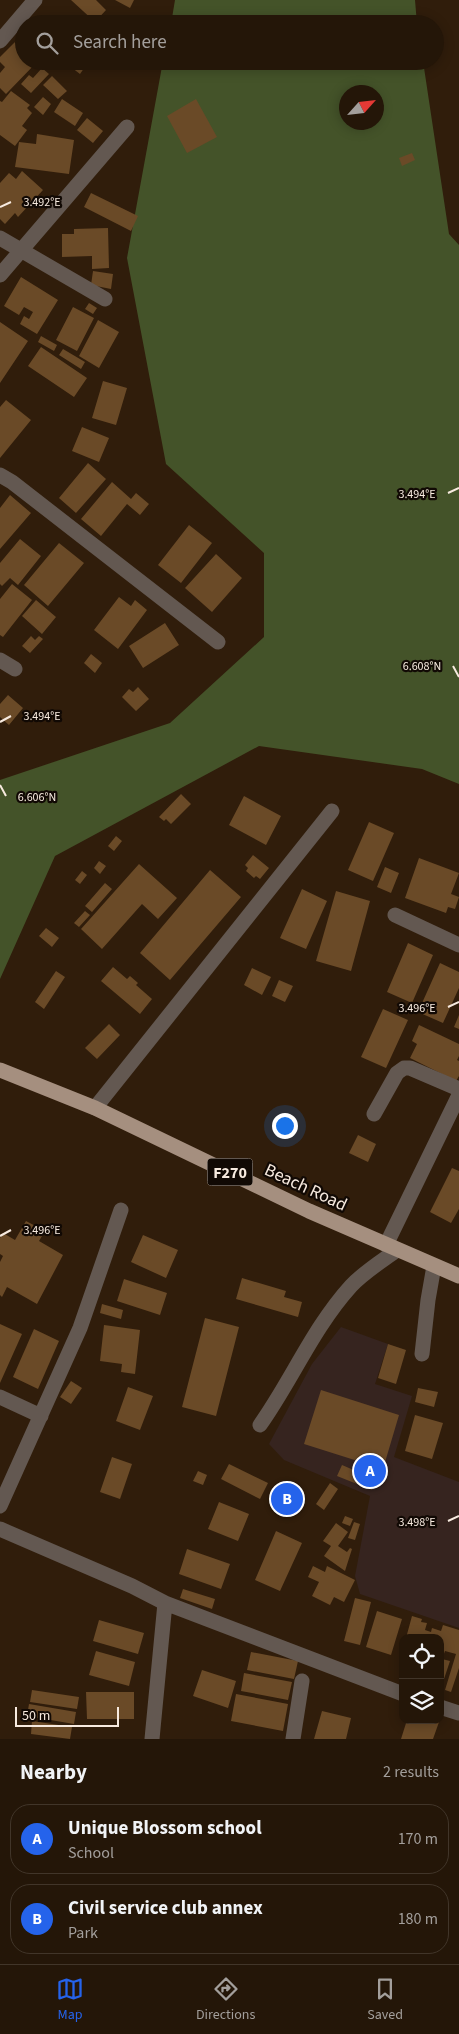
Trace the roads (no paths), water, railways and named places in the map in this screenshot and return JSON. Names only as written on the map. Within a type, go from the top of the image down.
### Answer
[{"type":"main road","name":"Beach Road","points":[[0,1070],[95,1108],[391,1248],[459,1276]]},
{"type":"street","points":[[22,15],[35,0]]},
{"type":"street","points":[[0,41],[15,23]]},
{"type":"street","points":[[0,275],[127,127]]},
{"type":"street","points":[[0,238],[105,299]]},
{"type":"street","points":[[0,475],[12,482],[218,642]]},
{"type":"street","points":[[0,660],[15,669]]},
{"type":"street","points":[[95,1108],[332,811]]},
{"type":"street","points":[[395,915],[459,945]]},
{"type":"street","points":[[374,1114],[397,1073],[404,1068],[410,1068],[459,1090]]},
{"type":"street","points":[[260,1425],[334,1306],[353,1284],[391,1248],[459,1095]]},
{"type":"street","points":[[0,1506],[80,1328],[121,1210]]},
{"type":"street","points":[[422,1354],[434,1266]]},
{"type":"street","points":[[0,1397],[41,1416]]},
{"type":"street","points":[[0,1529],[132,1586],[164,1603],[399,1692]]},
{"type":"street","points":[[152,1739],[164,1603]]},
{"type":"street","points":[[292,1739],[302,1680]]},
{"type":"street","points":[[444,1708],[459,1713]]},
{"type":"place","name":"Unique Blossom school","points":[[370,1471]]},
{"type":"place","name":"Civil service club annex","points":[[287,1499]]}]
